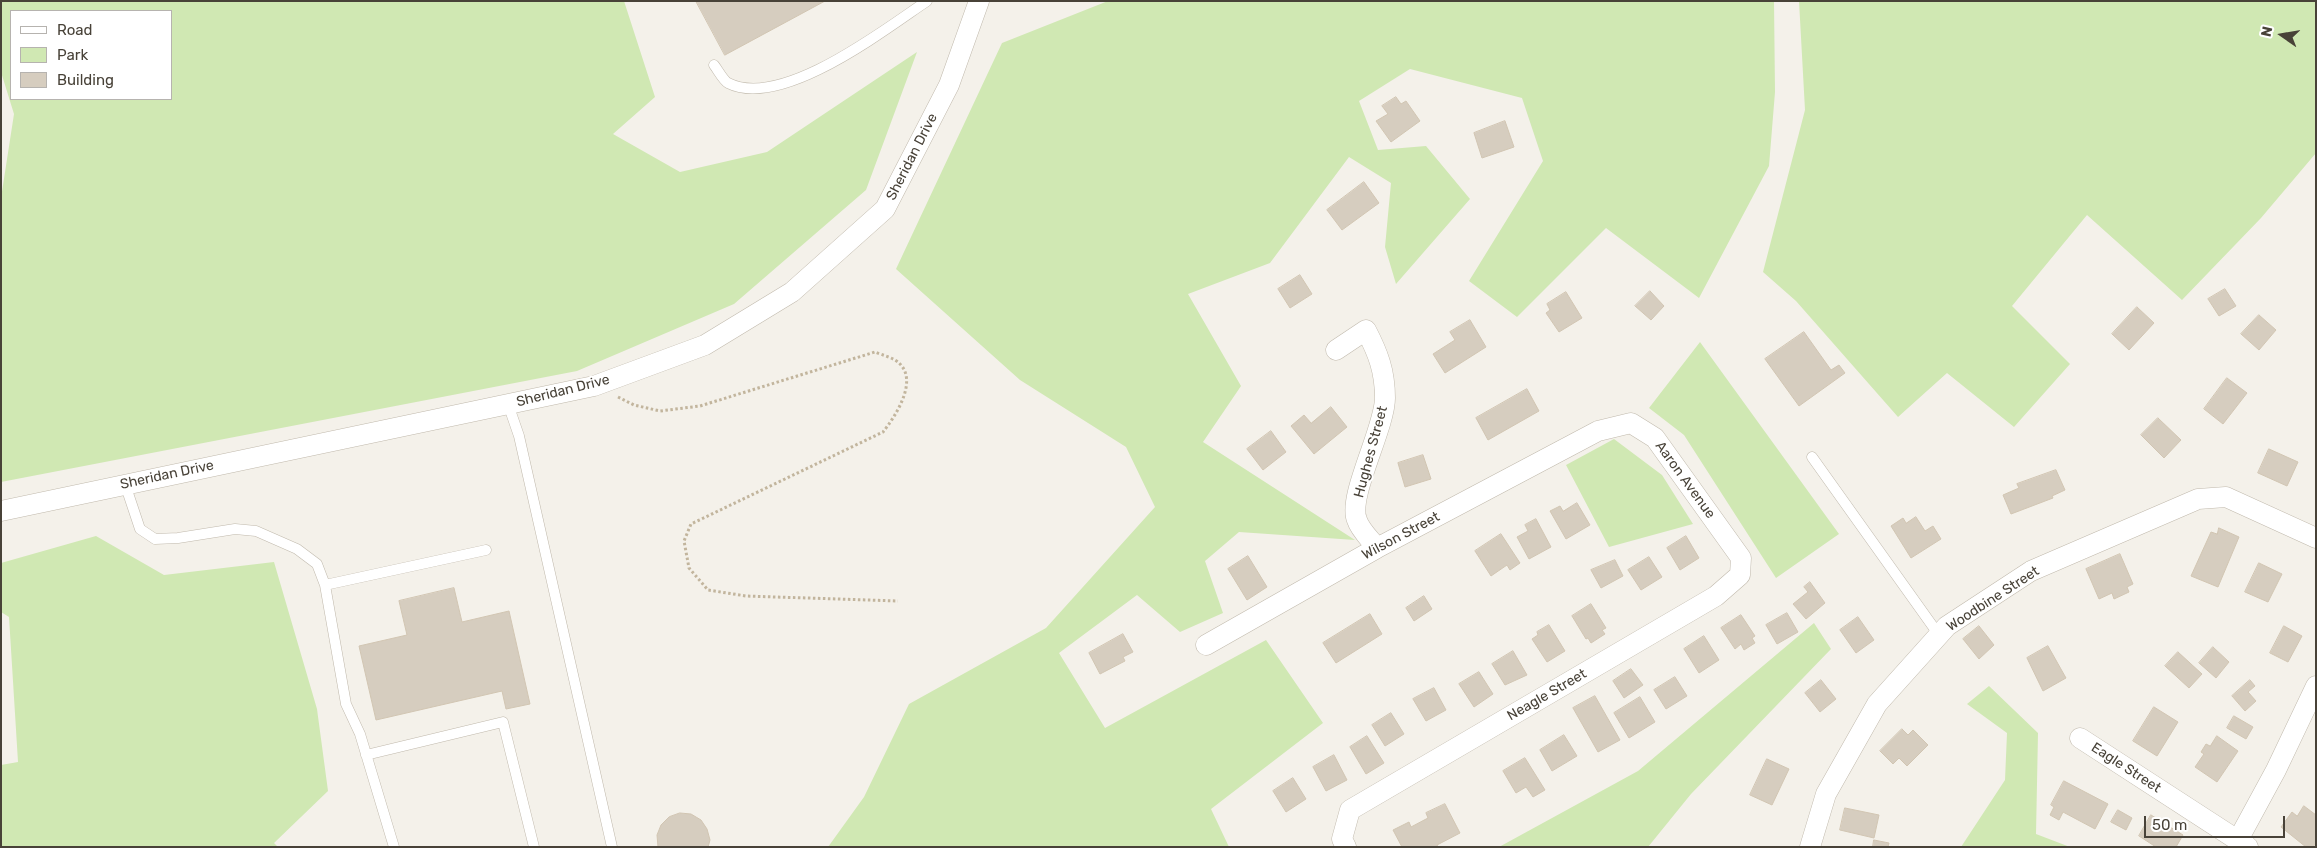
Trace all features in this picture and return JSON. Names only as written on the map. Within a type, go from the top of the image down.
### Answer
[{"type":"street","name":"Sheridan Drive","points":[[1,510],[594,386],[705,346],[792,292],[885,210],[949,85],[979,1]]},
{"type":"street","name":"Hughes Street","points":[[1336,350],[1366,330],[1381,359],[1385,400],[1374,446],[1357,497],[1356,520],[1377,548]]},
{"type":"street","name":"Aaron Avenue","points":[[1598,431],[1631,424],[1655,438],[1741,558],[1740,575]]},
{"type":"street","name":"Wilson Street","points":[[1206,645],[1377,548],[1598,431]]},
{"type":"street","name":"Woodbine Street","points":[[1810,847],[1826,794],[1877,704],[1947,626],[2031,571],[2198,499],[2226,497],[2316,538]]},
{"type":"street","name":"Neagle Street","points":[[1346,847],[1342,838],[1350,810],[1716,596],[1740,575]]},
{"type":"street","points":[[2243,843],[2316,686]]},
{"type":"street","name":"Eagle Street","points":[[2080,738],[2243,843]]},
{"type":"lane","points":[[714,65],[727,83],[755,91],[797,81],[835,61],[927,1]]},
{"type":"lane","points":[[508,404],[519,436],[612,847]]},
{"type":"lane","points":[[1812,457],[1939,635]]},
{"type":"lane","points":[[125,484],[140,529],[156,539],[178,538],[235,529],[256,531],[297,549],[317,564],[325,585],[346,704],[360,734],[394,847]]},
{"type":"lane","points":[[325,585],[486,550]]},
{"type":"lane","points":[[366,755],[504,722],[534,847]]},
{"type":"path","points":[[594,386],[634,405],[660,411],[700,406],[875,352],[900,364],[907,378],[899,411],[883,432],[691,524],[684,541],[689,568],[708,590],[746,596],[898,601]]},
{"type":"green space","points":[[1,1],[624,1],[655,97],[613,134],[680,172],[767,152],[917,52],[866,190],[734,304],[577,371],[1,482],[1,198],[14,114],[1,72]]},
{"type":"green space","points":[[1108,1],[1774,1],[1775,92],[1769,166],[1699,298],[1606,228],[1517,317],[1469,281],[1543,161],[1522,98],[1410,69],[1359,101],[1378,150],[1426,146],[1470,199],[1396,284],[1385,247],[1391,183],[1349,157],[1270,263],[1188,294],[1241,386],[1203,442],[1355,540],[1239,532],[1205,561],[1223,613],[1180,632],[1137,595],[1059,653],[1105,728],[1266,640],[1323,723],[1211,809],[1229,847],[828,847],[864,797],[909,704],[1046,628],[1155,507],[1126,447],[1020,380],[896,269],[1002,43]]},
{"type":"green space","points":[[1799,1],[2316,1],[2316,153],[2261,218],[2182,300],[2087,215],[2012,306],[2070,364],[2014,427],[1947,373],[1898,417],[1796,301],[1763,272],[1805,110]]},
{"type":"green space","points":[[1700,342],[1839,534],[1776,578],[1684,435],[1649,408]]},
{"type":"green space","points":[[1614,439],[1662,475],[1693,524],[1609,547],[1566,465]]},
{"type":"green space","points":[[96,536],[164,575],[274,562],[317,709],[328,791],[274,843],[278,847],[1,847],[1,765],[18,762],[9,617],[1,612],[1,563]]},
{"type":"green space","points":[[1814,623],[1831,649],[1691,794],[1648,847],[1499,847],[1638,771]]},
{"type":"green space","points":[[1989,686],[2038,733],[2036,834],[2070,847],[1961,847],[2005,780],[2007,733],[1967,704]]},
{"type":"building","points":[[696,1],[825,1],[725,55]]},
{"type":"building","points":[[1396,97],[1401,104],[1406,101],[1420,121],[1391,142],[1376,121],[1388,114],[1382,106]]},
{"type":"building","points":[[1505,121],[1514,147],[1482,158],[1474,133]]},
{"type":"building","points":[[1364,182],[1379,203],[1342,230],[1327,210]]},
{"type":"building","points":[[1300,275],[1312,294],[1290,308],[1278,289]]},
{"type":"building","points":[[2225,289],[2236,306],[2219,316],[2208,299]]},
{"type":"building","points":[[1650,291],[1664,306],[1651,320],[1635,306]]},
{"type":"building","points":[[1566,292],[1582,318],[1559,332],[1546,313],[1550,310],[1547,304]]},
{"type":"building","points":[[2137,307],[2154,323],[2129,350],[2112,334]]},
{"type":"building","points":[[2259,315],[2276,330],[2259,350],[2241,334]]},
{"type":"building","points":[[1470,320],[1486,347],[1445,373],[1433,354],[1455,340],[1450,332]]},
{"type":"building","points":[[1804,332],[1831,370],[1839,365],[1845,373],[1799,406],[1765,359]]},
{"type":"building","points":[[2227,378],[2247,393],[2223,424],[2204,409]]},
{"type":"building","points":[[1527,389],[1539,411],[1488,440],[1476,418]]},
{"type":"building","points":[[1331,407],[1347,427],[1314,454],[1291,426],[1304,415],[1311,423]]},
{"type":"building","points":[[2158,418],[2181,440],[2164,458],[2141,435]]},
{"type":"building","points":[[1271,431],[1286,452],[1263,470],[1247,449]]},
{"type":"building","points":[[2269,449],[2298,462],[2287,486],[2258,473]]},
{"type":"building","points":[[1423,455],[1431,479],[1405,487],[1398,463]]},
{"type":"building","points":[[2056,470],[2065,490],[2052,496],[2053,498],[2011,514],[2003,495],[2019,488],[2017,484]]},
{"type":"building","points":[[1577,503],[1590,525],[1566,539],[1550,511],[1560,506],[1563,511]]},
{"type":"building","points":[[1916,517],[1925,531],[1933,526],[1941,539],[1911,558],[1891,526],[1903,518],[1906,523]]},
{"type":"building","points":[[1536,519],[1551,547],[1529,559],[1517,537],[1528,531],[1525,525]]},
{"type":"building","points":[[2219,528],[2239,537],[2218,587],[2191,576],[2211,532],[2217,534]]},
{"type":"building","points":[[1501,534],[1520,563],[1510,570],[1507,565],[1491,576],[1475,551]]},
{"type":"building","points":[[1686,536],[1699,558],[1680,570],[1667,548]]},
{"type":"building","points":[[2120,554],[2133,584],[2127,587],[2129,592],[2114,599],[2112,593],[2099,599],[2086,569]]},
{"type":"building","points":[[1248,556],[1267,587],[1247,600],[1228,569]]},
{"type":"building","points":[[1649,557],[1662,577],[1641,590],[1628,570]]},
{"type":"building","points":[[1615,560],[1623,576],[1601,588],[1591,570]]},
{"type":"building","points":[[2259,563],[2282,574],[2268,602],[2245,592]]},
{"type":"building","points":[[1810,582],[1825,603],[1806,619],[1793,604],[1808,592],[1804,587]]},
{"type":"building","points":[[454,588],[462,622],[509,611],[530,704],[506,709],[502,691],[376,720],[359,646],[407,635],[399,601]]},
{"type":"building","points":[[1424,596],[1432,609],[1414,621],[1406,608]]},
{"type":"building","points":[[1591,604],[1606,628],[1602,630],[1605,634],[1591,643],[1588,638],[1586,639],[1572,616]]},
{"type":"building","points":[[1787,613],[1798,632],[1777,644],[1766,625]]},
{"type":"building","points":[[1370,614],[1382,634],[1336,663],[1323,643]]},
{"type":"building","points":[[1741,615],[1755,636],[1752,638],[1755,643],[1744,650],[1741,644],[1735,649],[1721,628]]},
{"type":"building","points":[[1858,617],[1874,640],[1856,653],[1840,630]]},
{"type":"building","points":[[1549,625],[1565,651],[1547,662],[1532,639],[1538,635],[1537,632]]},
{"type":"building","points":[[1979,626],[1994,645],[1979,659],[1963,639]]},
{"type":"building","points":[[2284,626],[2302,636],[2288,662],[2270,653]]},
{"type":"building","points":[[1123,634],[1133,652],[1123,657],[1125,661],[1100,674],[1089,653]]},
{"type":"building","points":[[1704,636],[1719,660],[1699,673],[1684,649]]},
{"type":"building","points":[[2048,646],[2066,678],[2043,691],[2027,658]]},
{"type":"building","points":[[2213,647],[2229,662],[2216,678],[2199,663]]},
{"type":"building","points":[[1513,651],[1527,675],[1505,685],[1492,664]]},
{"type":"building","points":[[2178,652],[2202,674],[2189,688],[2165,666]]},
{"type":"building","points":[[1631,669],[1643,685],[1624,698],[1613,681]]},
{"type":"building","points":[[1479,672],[1493,694],[1474,707],[1459,684]]},
{"type":"building","points":[[1675,677],[1687,696],[1666,709],[1654,690]]},
{"type":"building","points":[[1821,680],[1836,699],[1820,712],[1805,693]]},
{"type":"building","points":[[2250,680],[2255,686],[2248,692],[2256,701],[2245,711],[2232,696]]},
{"type":"building","points":[[1434,688],[1446,710],[1426,721],[1413,699]]},
{"type":"building","points":[[1595,696],[1620,740],[1598,752],[1573,708]]},
{"type":"building","points":[[1640,697],[1655,722],[1629,738],[1614,713]]},
{"type":"building","points":[[2154,707],[2178,722],[2157,756],[2133,741]]},
{"type":"building","points":[[1391,713],[1404,734],[1385,746],[1372,725]]},
{"type":"building","points":[[2234,716],[2253,727],[2246,739],[2227,728]]},
{"type":"building","points":[[1902,729],[1908,735],[1913,730],[1928,745],[1907,766],[1899,758],[1893,764],[1880,751]]},
{"type":"building","points":[[1564,735],[1577,756],[1552,771],[1540,750]]},
{"type":"building","points":[[1367,736],[1384,763],[1366,774],[1350,747]]},
{"type":"building","points":[[2217,736],[2238,751],[2217,782],[2195,767],[2204,754],[2201,752],[2206,744],[2210,746]]},
{"type":"building","points":[[1334,755],[1347,780],[1326,791],[1313,767]]},
{"type":"building","points":[[1525,758],[1545,790],[1533,797],[1526,787],[1516,793],[1503,771]]},
{"type":"building","points":[[1767,759],[1789,769],[1772,805],[1750,795]]},
{"type":"building","points":[[1293,778],[1306,799],[1286,812],[1273,791]]},
{"type":"building","points":[[2064,781],[2108,804],[2095,829],[2063,812],[2059,820],[2050,815],[2054,807],[2051,805]]},
{"type":"building","points":[[1445,804],[1460,833],[1437,845],[1438,847],[1402,847],[1393,830],[1409,822],[1411,827],[1428,818],[1426,813]]},
{"type":"building","points":[[2304,806],[2316,815],[2316,843],[2313,847],[2306,847],[2281,827],[2292,812],[2297,816]]},
{"type":"building","points":[[1845,808],[1879,815],[1874,838],[1840,830]]},
{"type":"building","points":[[2118,810],[2132,818],[2126,830],[2111,822]]},
{"type":"building","points":[[680,813],[691,814],[701,820],[707,829],[710,840],[708,847],[658,847],[657,835],[661,825],[669,817]]},
{"type":"building","points":[[2151,815],[2183,835],[2176,847],[2156,847],[2139,836]]},
{"type":"building","points":[[1874,840],[1889,843],[1888,847],[1873,847]]}]
